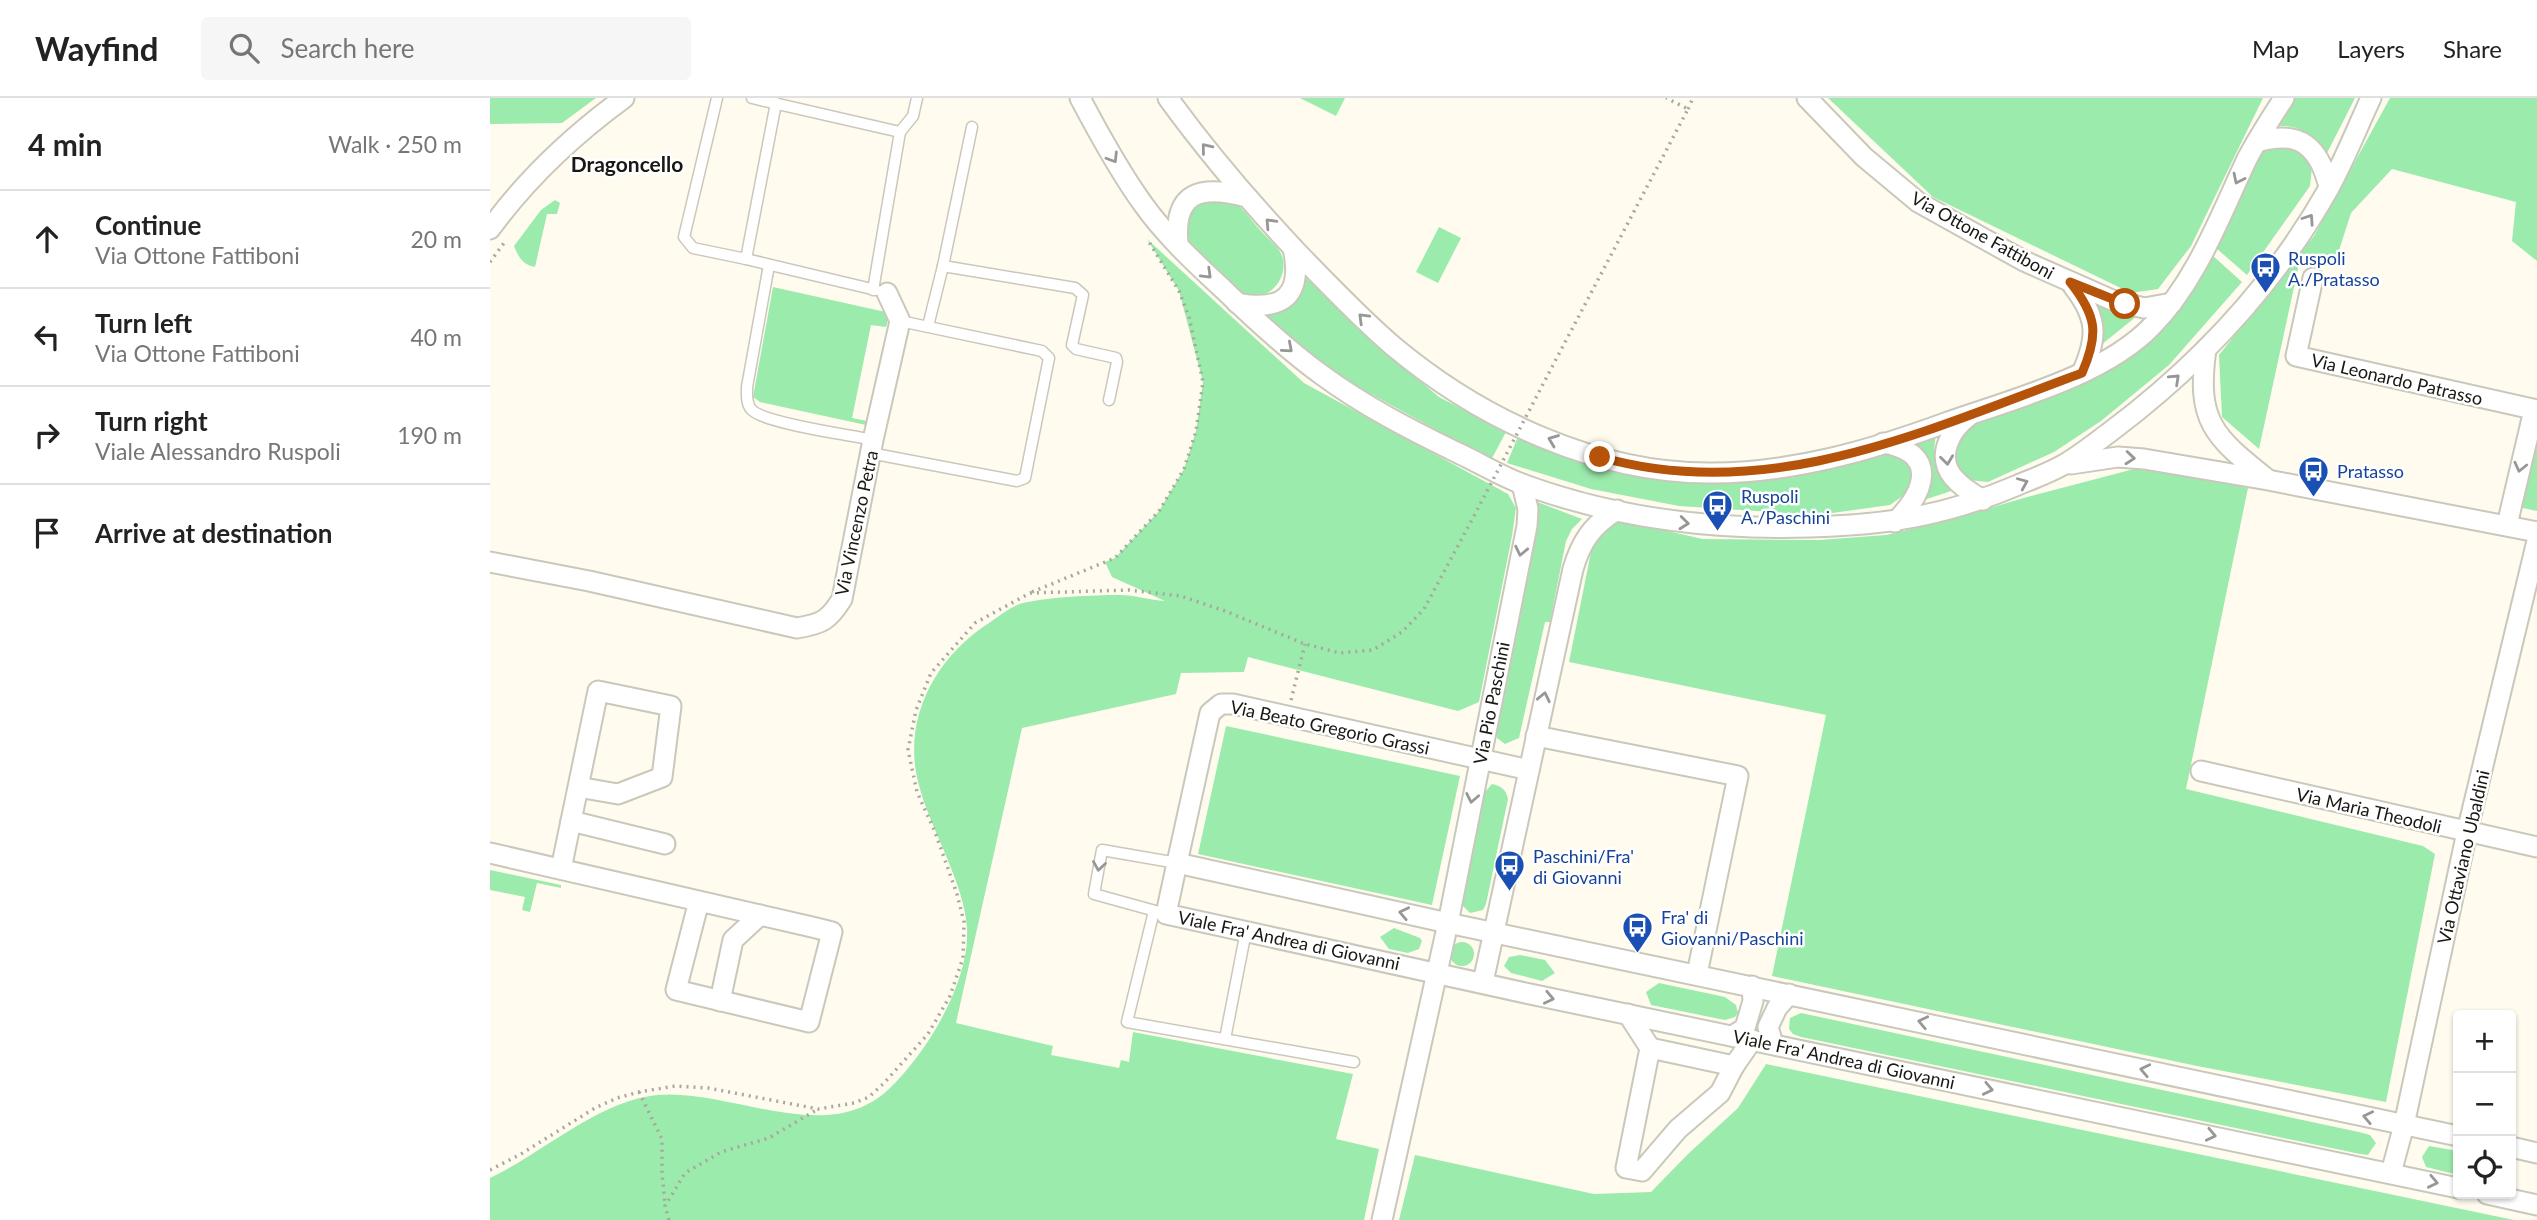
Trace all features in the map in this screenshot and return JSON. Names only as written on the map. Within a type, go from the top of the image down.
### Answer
[{"type":"street","points":[[490,229],[515,196],[555,153],[624,98]]},
{"type":"street","points":[[1080,98],[1104,144],[1144,207],[1237,303],[1302,360],[1347,392],[1413,430],[1522,484],[1617,510],[1682,523],[1752,527],[1854,526],[1895,522],[1983,500],[2063,466],[2118,457],[2268,480],[2537,532]]},
{"type":"street","points":[[1168,98],[1247,197],[1293,248],[1392,346],[1442,383],[1496,416],[1591,454],[1660,470],[1709,474],[1805,465],[1972,414],[2108,362],[2135,342],[2172,303],[2203,250],[2257,142],[2284,98]]},
{"type":"street","name":"Via Ottone Fattiboni","points":[[1807,98],[1864,157],[1918,202],[2024,261],[2112,300],[2138,307],[2172,303]]},
{"type":"street","points":[[2063,466],[2146,404],[2206,349],[2238,315],[2280,262],[2329,187],[2371,98]]},
{"type":"street","points":[[2257,142],[2281,138],[2305,144],[2318,155],[2329,187]]},
{"type":"street","points":[[1178,244],[1179,216],[1188,201],[1197,194],[1219,190],[1247,197]]},
{"type":"street","points":[[1237,303],[1267,306],[1281,300],[1296,279],[1293,248]]},
{"type":"street","name":"Via Leonardo Patrasso","points":[[2313,278],[2296,356],[2535,410],[2507,525]]},
{"type":"street","name":"Via Ottone Fattiboni","points":[[2070,282],[2087,305],[2094,327],[2091,351],[2082,373]]},
{"type":"street","points":[[880,291],[900,321]]},
{"type":"street","name":"Via Vincenzo Petra","points":[[490,562],[589,581],[797,628],[817,625],[832,615],[842,599],[900,321]]},
{"type":"street","points":[[2206,349],[2202,383],[2205,407],[2211,424],[2227,447],[2268,480]]},
{"type":"street","points":[[1972,414],[1954,431],[1946,448],[1945,462],[1949,472],[1960,485],[1983,500]]},
{"type":"street","points":[[1883,443],[1899,446],[1910,453],[1922,473],[1918,495],[1895,522]]},
{"type":"street","name":"Via Pio Paschini","points":[[1382,1220],[1448,923],[1527,526],[1528,509],[1522,484]]},
{"type":"street","points":[[1483,982],[1570,580],[1578,553],[1595,525],[1617,510]]},
{"type":"street","name":"Via Ottaviano Ubaldini","points":[[2391,1173],[2404,1125],[2467,832],[2537,541]]},
{"type":"street","points":[[561,869],[578,787],[598,691],[671,706],[662,777],[618,794],[578,787]]},
{"type":"street","name":"Via Beato Gregorio Grassi","points":[[1177,863],[1210,713],[1214,707],[1221,704],[1233,704],[1529,770]]},
{"type":"street","points":[[1536,736],[1738,776],[1697,974]]},
{"type":"street","name":"Via Maria Theodoli","points":[[2202,771],[2537,848]]},
{"type":"street","points":[[571,821],[665,844]]},
{"type":"street","points":[[490,853],[561,869],[760,915],[832,932],[809,1022],[676,990],[699,901]]},
{"type":"street","points":[[1177,863],[1448,923],[2453,1135]]},
{"type":"street","name":"Viale Fra' Andrea di Giovanni","points":[[1177,863],[1160,912],[1628,1014],[2453,1187]]},
{"type":"street","points":[[720,1001],[733,940],[760,915]]},
{"type":"street","points":[[1732,1036],[1745,1028],[1753,1001],[1752,986]]},
{"type":"street","points":[[1773,1044],[1768,1027],[1777,1008],[1789,994]]},
{"type":"street","points":[[1628,1014],[1650,1048],[1626,1168],[1642,1171],[1678,1129],[1720,1093],[1752,1040]]},
{"type":"street","points":[[1650,1048],[1734,1066]]},
{"type":"street","points":[[2516,1148],[2537,1153]]},
{"type":"street","points":[[2510,1199],[2537,1205]]},
{"type":"lane","points":[[717,98],[684,237],[693,248],[880,291],[900,132],[912,116],[917,98]]},
{"type":"lane","points":[[752,98],[900,132]]},
{"type":"lane","points":[[746,259],[776,103]]},
{"type":"lane","points":[[928,326],[972,127]]},
{"type":"lane","points":[[769,265],[747,387],[750,409],[766,418],[872,446],[1017,481],[1025,478],[1049,358],[1042,351],[900,321]]},
{"type":"lane","points":[[943,266],[1081,291],[1083,295],[1072,345],[1076,349],[1116,358],[1109,400]]},
{"type":"lane","points":[[1177,863],[1102,850],[1094,894],[1160,912],[1127,1022],[1354,1062]]},
{"type":"lane","points":[[1226,1039],[1246,931]]},
{"type":"path","points":[[1666,98],[1688,109]]},
{"type":"path","points":[[1030,593],[1129,590],[1181,596],[1305,643],[1340,653],[1373,650],[1402,632],[1424,609],[1693,98]]},
{"type":"path","points":[[490,1170],[595,1108],[639,1092],[676,1086],[708,1088],[818,1108],[854,1102],[869,1097],[928,1034],[950,996],[962,958],[964,922],[935,832],[917,792],[908,750],[916,710],[931,673],[975,622],[1030,593],[1115,558],[1159,511],[1184,469],[1196,431],[1203,382],[1189,317],[1179,291],[1147,240]]},
{"type":"path","points":[[1287,716],[1305,643]]},
{"type":"path","points":[[639,1092],[662,1139],[662,1173],[668,1220]]},
{"type":"path","points":[[666,1206],[685,1173],[721,1152],[769,1138],[818,1108]]},
{"type":"green space","points":[[490,98],[596,98],[562,123],[490,124]]},
{"type":"green space","points":[[1300,98],[1345,98],[1336,116]]},
{"type":"green space","points":[[1828,98],[2263,98],[2191,246],[2158,289],[2131,293],[1933,197]]},
{"type":"green space","points":[[2288,98],[2355,98],[2325,157],[2303,131],[2290,126],[2270,126]]},
{"type":"green space","points":[[2390,98],[2537,98],[2537,261],[2512,241],[2516,202],[2392,169],[2351,213],[2334,266],[2299,264],[2259,449],[2222,417],[2219,355],[2314,236]]},
{"type":"green space","points":[[2276,141],[2305,154],[2312,167],[2310,186],[2247,275],[2216,248],[2258,152]]},
{"type":"green space","points":[[555,200],[560,203],[557,214],[547,214],[535,267],[527,265],[514,246],[541,210]]},
{"type":"green space","points":[[1227,200],[1243,210],[1282,256],[1282,274],[1274,288],[1259,296],[1241,294],[1202,258],[1184,236],[1192,201]]},
{"type":"green space","points":[[1439,227],[1461,238],[1438,283],[1416,272]]},
{"type":"green space","points":[[1147,239],[1304,383],[1508,494],[1516,508],[1479,702],[1458,711],[1248,657],[1244,672],[1181,673],[1176,694],[1022,728],[956,1023],[1053,1046],[1051,1055],[1119,1068],[1121,1060],[1129,1062],[1133,1032],[1353,1074],[1336,1139],[1379,1149],[1364,1220],[490,1220],[490,1178],[613,1107],[657,1095],[685,1095],[777,1112],[837,1114],[864,1106],[889,1089],[931,1037],[953,994],[961,971],[967,929],[961,895],[925,806],[915,764],[914,740],[918,717],[937,674],[969,638],[1019,604],[1109,595],[1165,601],[1112,577],[1105,562],[1115,558],[1159,511],[1184,469],[1196,431],[1203,382],[1179,291]]},
{"type":"green space","points":[[2212,255],[2242,282],[2169,365],[2101,421],[2054,452],[1988,482],[1969,480],[1954,468],[1952,445],[1966,424],[2128,354]]},
{"type":"green space","points":[[1302,274],[1374,342],[1439,397],[1506,432],[1491,460],[1351,383],[1291,341],[1258,312]]},
{"type":"green space","points":[[773,287],[890,313],[886,327],[871,325],[852,418],[867,421],[866,425],[760,402],[753,397]]},
{"type":"green space","points":[[2092,299],[2137,312],[2137,316],[2101,345]]},
{"type":"green space","points":[[2537,422],[2537,511],[2518,507]]},
{"type":"green space","points":[[1936,434],[1934,450],[1938,472],[1954,490],[1921,501],[1904,442]]},
{"type":"green space","points":[[1517,439],[1629,471],[1693,479],[1791,478],[1878,451],[1899,456],[1908,464],[1912,473],[1904,495],[1890,505],[1818,515],[1679,506],[1591,489],[1507,463]]},
{"type":"green space","points":[[2134,469],[2248,488],[2186,789],[2423,846],[2435,854],[2386,1102],[2197,1066],[1772,976],[1826,715],[1569,662],[1593,542],[1618,520],[1703,539],[1819,540],[1886,535]]},
{"type":"green space","points":[[1532,500],[1582,519],[1572,529],[1566,541],[1550,622],[1545,622],[1519,738],[1505,744],[1497,738],[1496,731],[1518,629],[1514,628]]},
{"type":"green space","points":[[1226,726],[1460,776],[1432,905],[1198,854]]},
{"type":"green space","points":[[1492,784],[1503,788],[1508,799],[1486,904],[1483,910],[1470,913],[1461,904],[1483,794]]},
{"type":"green space","points":[[490,870],[561,885],[561,888],[537,883],[530,912],[522,910],[525,897],[490,890]]},
{"type":"green space","points":[[1394,928],[1420,938],[1422,941],[1419,949],[1408,953],[1389,949],[1380,937]]},
{"type":"green space","points":[[1462,942],[1471,945],[1474,954],[1471,963],[1462,966],[1453,963],[1450,954],[1453,945]]},
{"type":"green space","points":[[1520,955],[1545,960],[1555,973],[1542,981],[1511,973],[1504,966],[1509,957]]},
{"type":"green space","points":[[1659,983],[1725,997],[1736,1005],[1738,1013],[1725,1020],[1651,1005],[1646,992]]},
{"type":"green space","points":[[1801,1013],[2359,1132],[2370,1135],[2376,1143],[2368,1155],[2360,1154],[1801,1037],[1789,1029],[1790,1018]]},
{"type":"green space","points":[[1766,1064],[2514,1220],[1399,1220],[1415,1155],[1594,1194],[1651,1192],[1738,1108]]},
{"type":"green space","points":[[2429,1146],[2453,1150],[2453,1174],[2426,1167],[2422,1157]]},
{"type":"place","name":"Ruspoli A./Pratasso","points":[[2265,295]]},
{"type":"place","name":"Pratasso","points":[[2314,498]]},
{"type":"place","name":"Ruspoli A./Paschini","points":[[1718,533]]},
{"type":"place","name":"Paschini/Fra' di Giovanni","points":[[1510,893]]},
{"type":"place","name":"Fra' di Giovanni/Paschini","points":[[1638,954]]},
{"type":"district","name":"Dragoncello","points":[[627,163]]},
{"type":"route","points":[[1600,457],[1660,470],[1709,474],[1788,468],[1835,457],[1934,428],[2082,373],[2091,351],[2094,327],[2087,305],[2070,282],[2125,304]]}]
